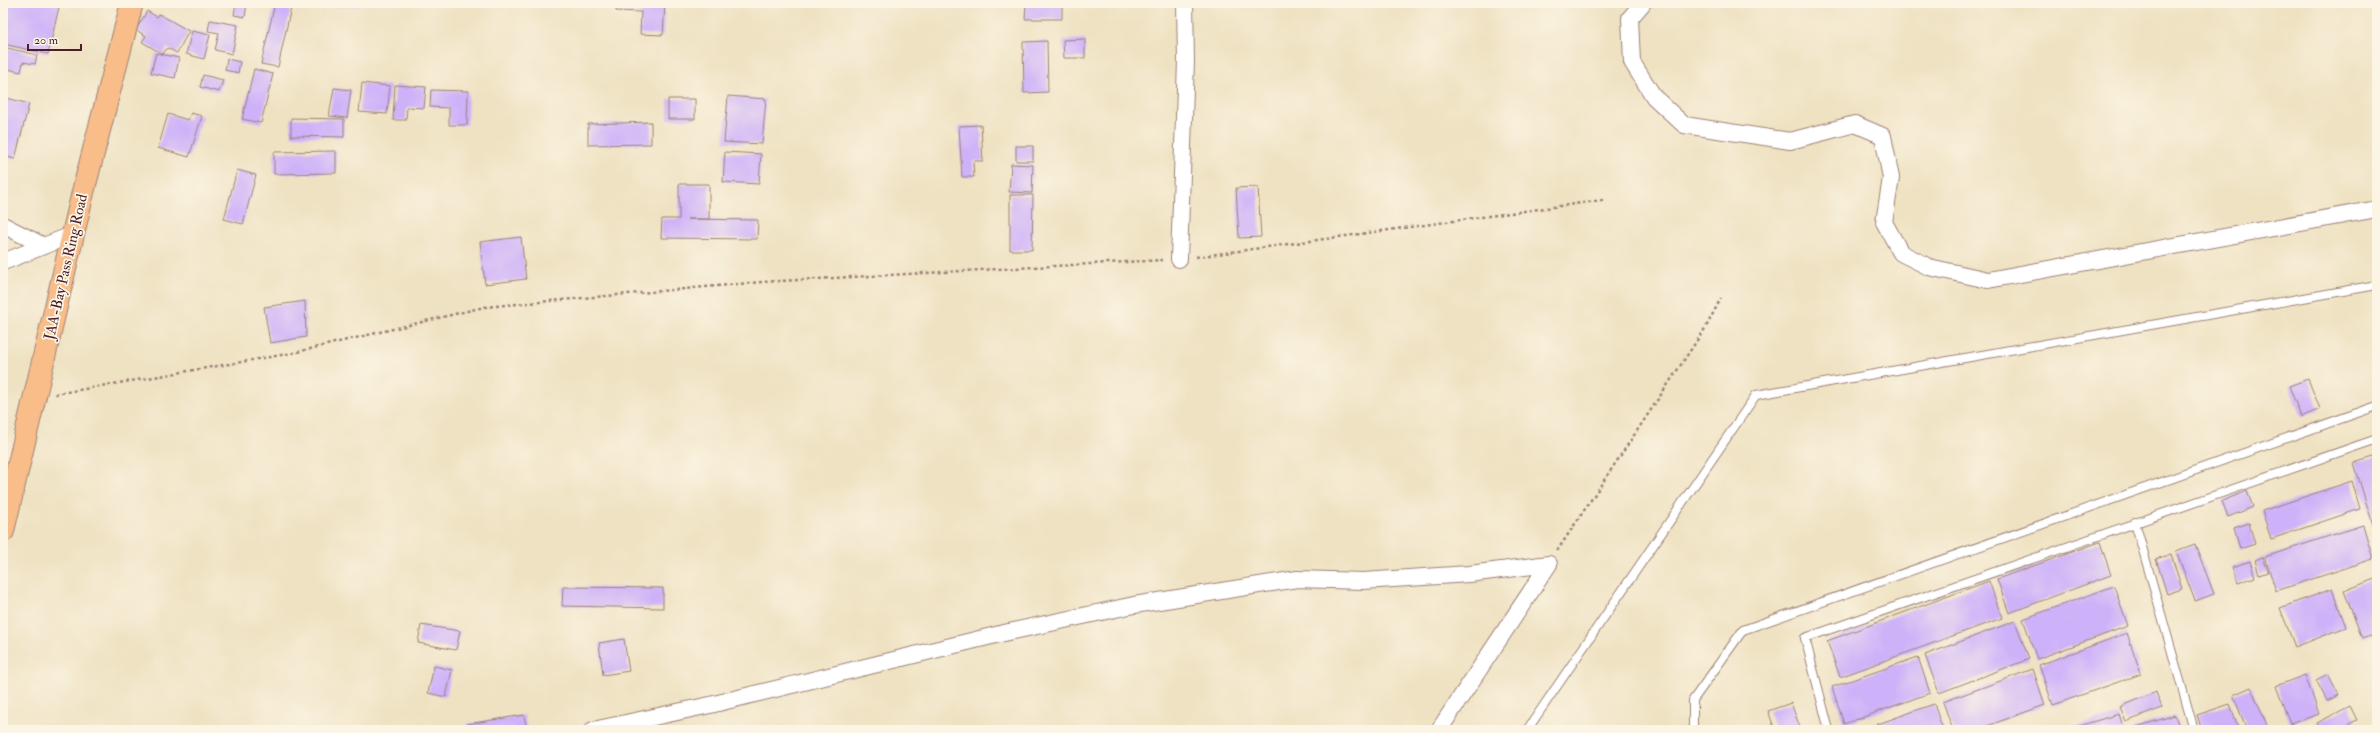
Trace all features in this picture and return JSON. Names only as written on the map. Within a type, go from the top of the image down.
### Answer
[{"type":"highway","name":"JAA-Bay Pass Ring Road","points":[[3,530],[74,234],[132,3]]},
{"type":"street","points":[[1179,259],[1186,61],[1185,3]]},
{"type":"street","points":[[1643,3],[1630,18],[1632,62],[1654,96],[1684,126],[1790,140],[1856,124],[1883,136],[1891,178],[1884,222],[1901,253],[1929,267],[1988,280],[2377,209]]},
{"type":"street","points":[[3,225],[44,246]]},
{"type":"street","points":[[3,262],[74,234]]},
{"type":"street","points":[[593,730],[710,705],[1004,633],[1134,605],[1297,579],[1363,580],[1469,574],[1549,564]]},
{"type":"street","points":[[1439,730],[1549,564]]},
{"type":"lane","points":[[1527,730],[1756,395],[2377,285]]},
{"type":"lane","points":[[1694,730],[1693,700],[1743,630],[2377,406]]},
{"type":"lane","points":[[1829,730],[1804,638],[2377,439]]},
{"type":"lane","points":[[2135,522],[2194,730]]},
{"type":"path","points":[[36,397],[292,353],[484,306],[762,282],[1179,259],[1602,200]]},
{"type":"path","points":[[1549,564],[1706,327],[1721,298]]},
{"type":"building","points":[[3,3],[60,3],[48,54],[3,44]]},
{"type":"building","points":[[236,3],[247,3],[245,17],[234,15]]},
{"type":"building","points":[[275,3],[292,3],[278,67],[261,64]]},
{"type":"building","points":[[303,3],[360,3],[360,6],[303,7]]},
{"type":"building","points":[[617,3],[665,3],[663,35],[640,34],[641,12],[616,11]]},
{"type":"building","points":[[1026,4],[1062,4],[1062,19],[1025,19]]},
{"type":"building","points":[[147,11],[157,17],[159,14],[189,31],[177,53],[167,48],[163,54],[142,42],[146,36],[136,30]]},
{"type":"building","points":[[210,20],[238,25],[232,54],[215,50],[219,33],[208,31]]},
{"type":"building","points":[[192,31],[210,35],[204,59],[186,54]]},
{"type":"building","points":[[1085,39],[1085,58],[1064,58],[1063,40]]},
{"type":"building","points":[[1047,41],[1048,92],[1024,93],[1023,42]]},
{"type":"building","points":[[3,47],[37,55],[35,64],[23,62],[21,72],[3,68]]},
{"type":"building","points":[[156,53],[179,58],[175,78],[151,73]]},
{"type":"building","points":[[227,59],[240,62],[238,73],[225,70]]},
{"type":"building","points":[[254,69],[273,74],[261,123],[242,119]]},
{"type":"building","points":[[203,75],[223,80],[219,92],[200,87]]},
{"type":"building","points":[[362,83],[390,86],[387,114],[359,112]]},
{"type":"building","points":[[395,85],[426,87],[424,108],[407,107],[406,120],[393,120]]},
{"type":"building","points":[[334,88],[351,90],[347,118],[329,116]]},
{"type":"building","points":[[431,90],[468,91],[467,125],[449,125],[449,108],[430,107]]},
{"type":"building","points":[[728,96],[766,99],[762,144],[724,142]]},
{"type":"building","points":[[3,97],[29,104],[15,159],[3,156]]},
{"type":"building","points":[[668,99],[695,99],[695,119],[668,119]]},
{"type":"building","points":[[191,113],[202,116],[189,157],[158,148],[168,114],[188,120]]},
{"type":"building","points":[[291,118],[344,119],[344,137],[291,136]]},
{"type":"building","points":[[651,122],[651,144],[588,145],[588,124]]},
{"type":"building","points":[[981,125],[983,161],[973,161],[974,177],[962,177],[959,126]]},
{"type":"building","points":[[1016,146],[1033,146],[1033,161],[1016,161]]},
{"type":"building","points":[[336,151],[336,173],[274,174],[274,152]]},
{"type":"building","points":[[725,152],[761,154],[759,184],[723,182]]},
{"type":"building","points":[[1011,164],[1033,165],[1032,193],[1009,192]]},
{"type":"building","points":[[237,170],[256,175],[243,224],[224,219]]},
{"type":"building","points":[[679,184],[709,184],[709,219],[687,219],[758,220],[757,239],[661,238],[662,219],[679,219]]},
{"type":"building","points":[[1258,187],[1261,237],[1239,238],[1236,188]]},
{"type":"building","points":[[1010,195],[1033,195],[1032,250],[1010,250]]},
{"type":"building","points":[[521,237],[526,279],[485,284],[480,242]]},
{"type":"building","points":[[305,301],[306,337],[270,343],[264,307]]},
{"type":"building","points":[[2308,379],[2320,409],[2301,417],[2289,386]]},
{"type":"building","points":[[2377,456],[2377,538],[2354,463]]},
{"type":"building","points":[[2352,481],[2360,509],[2271,539],[2262,511]]},
{"type":"building","points":[[2247,491],[2253,507],[2228,517],[2222,501]]},
{"type":"building","points":[[2249,523],[2255,544],[2240,549],[2234,528]]},
{"type":"building","points":[[2363,525],[2373,559],[2276,591],[2265,557]]},
{"type":"building","points":[[2100,542],[2111,575],[2009,613],[1997,579]]},
{"type":"building","points":[[2195,544],[2214,594],[2195,601],[2176,551]]},
{"type":"building","points":[[2171,554],[2182,589],[2167,594],[2156,559]]},
{"type":"building","points":[[2263,557],[2268,572],[2259,575],[2255,560]]},
{"type":"building","points":[[2250,561],[2255,577],[2238,583],[2232,567]]},
{"type":"building","points":[[2377,578],[2377,632],[2362,638],[2344,591]]},
{"type":"building","points":[[1989,581],[2002,618],[1840,677],[1827,641]]},
{"type":"building","points":[[2114,586],[2128,626],[2037,659],[2023,619]]},
{"type":"building","points":[[563,587],[663,588],[663,608],[562,606]]},
{"type":"building","points":[[2332,589],[2346,627],[2295,647],[2280,608]]},
{"type":"building","points":[[2015,621],[2029,659],[1939,693],[1925,655]]},
{"type":"building","points":[[421,625],[460,631],[456,650],[418,643]]},
{"type":"building","points":[[2127,633],[2141,674],[2053,705],[2039,665]]},
{"type":"building","points":[[624,639],[629,671],[603,675],[599,643]]},
{"type":"building","points":[[1918,657],[1930,693],[1844,724],[1832,687]]},
{"type":"building","points":[[434,666],[452,670],[446,697],[428,693]]},
{"type":"building","points":[[2033,669],[2045,705],[1976,730],[1953,730],[1943,702]]},
{"type":"building","points":[[2328,674],[2339,695],[2327,701],[2316,680]]},
{"type":"building","points":[[2305,675],[2319,714],[2290,724],[2276,686]]},
{"type":"building","points":[[2251,687],[2269,730],[2247,730],[2233,695]]},
{"type":"building","points":[[2156,692],[2162,708],[2126,722],[2120,707]]},
{"type":"building","points":[[1791,703],[1801,730],[1775,730],[1768,711]]},
{"type":"building","points":[[1934,704],[1943,730],[1861,730]]},
{"type":"building","points":[[2230,704],[2239,730],[2202,730],[2197,715]]},
{"type":"building","points":[[2350,706],[2357,720],[2337,730],[2321,730],[2317,723]]},
{"type":"building","points":[[2119,714],[2124,730],[2065,730]]},
{"type":"building","points":[[524,715],[527,730],[468,730],[467,724]]},
{"type":"building","points":[[2175,715],[2180,730],[2134,730],[2133,728]]},
{"type":"building","points":[[456,726],[457,730],[439,730],[439,729]]}]
